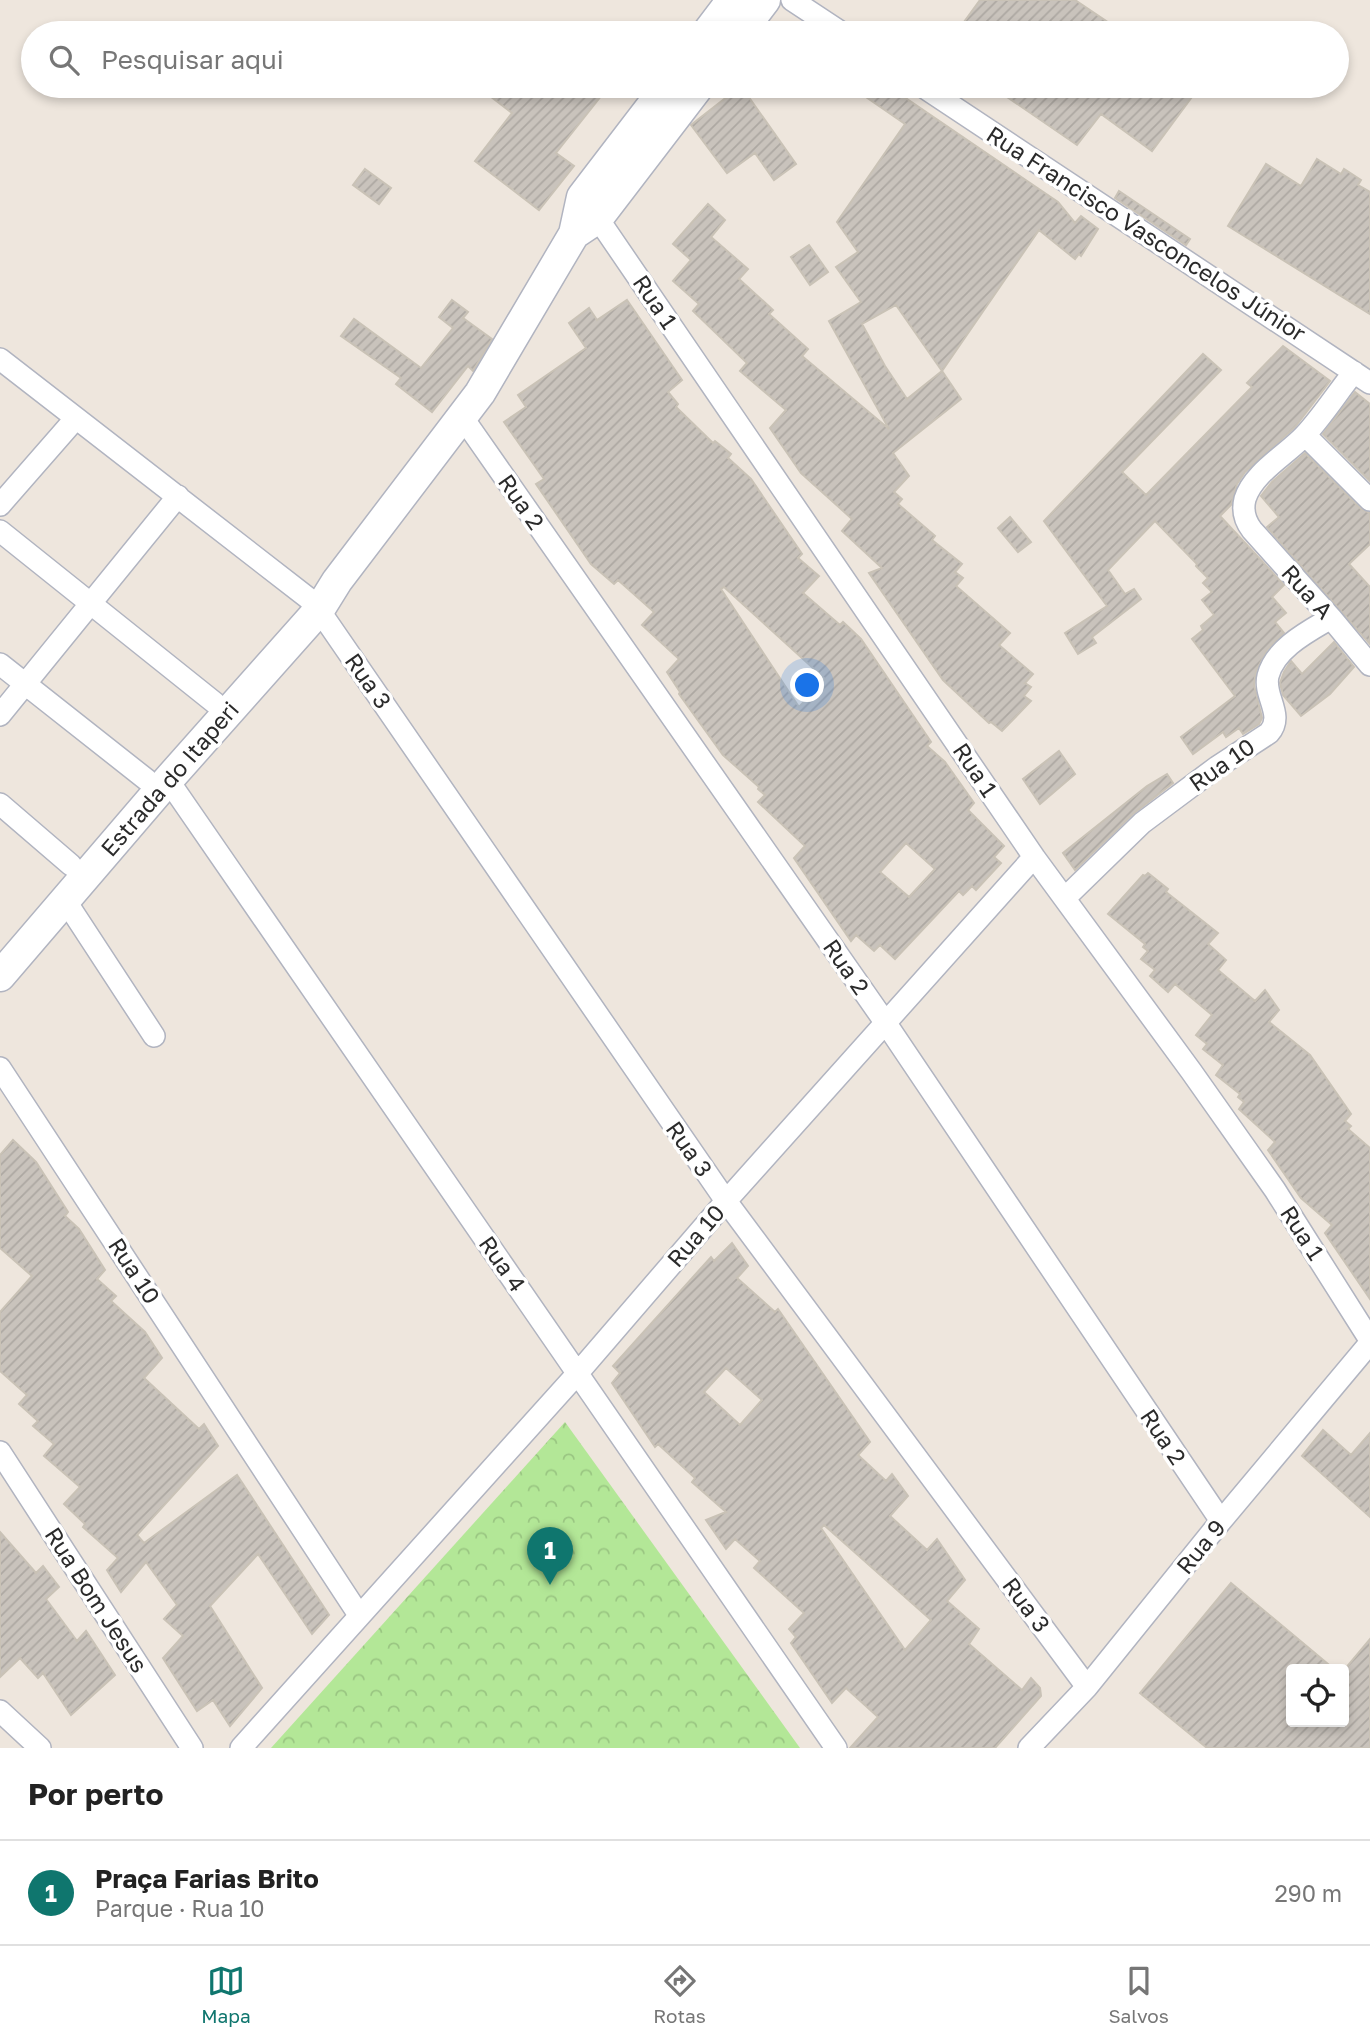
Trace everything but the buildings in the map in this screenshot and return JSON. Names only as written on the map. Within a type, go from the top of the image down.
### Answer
[{"type":"street","points":[[716,21],[732,0]]},
{"type":"street","points":[[749,21],[765,0]]},
{"type":"street","points":[[792,0],[824,21]]},
{"type":"street","name":"Estrada do Itaperi","points":[[0,976],[65,900],[215,703],[337,581],[463,418],[659,98]]},
{"type":"street","name":"Estrada do Itaperi","points":[[585,216],[688,98]]},
{"type":"street","name":"Rua Francisco Vasconcelos Júnior","points":[[940,98],[1362,377]]},
{"type":"street","name":"Rua 1","points":[[585,216],[1034,857],[1275,1190],[1370,1342]]},
{"type":"street","name":"Rua 3","points":[[0,359],[314,604],[726,1201],[1087,1687]]},
{"type":"street","points":[[1362,377],[1305,435],[1370,500]]},
{"type":"street","points":[[0,505],[76,418]]},
{"type":"street","name":"Rua 2","points":[[463,418],[885,1022],[1221,1521]]},
{"type":"street","name":"Rua A","points":[[1305,435],[1257,480],[1245,498],[1245,518],[1252,530],[1370,665]]},
{"type":"street","points":[[0,715],[178,496]]},
{"type":"street","points":[[0,531],[215,703]]},
{"type":"street","name":"Estrada do Itaperi","points":[[0,944],[71,865],[158,780],[314,604]]},
{"type":"street","name":"Rua 10","points":[[1065,898],[1142,823],[1217,767],[1269,733],[1274,727],[1276,717],[1267,687],[1271,668],[1284,650],[1331,618]]},
{"type":"street","name":"Rua 4","points":[[0,664],[158,780],[577,1374],[835,1748]]},
{"type":"street","points":[[0,804],[71,865]]},
{"type":"street","name":"Rua 10","points":[[241,1748],[577,1374],[726,1201],[1034,857]]},
{"type":"street","points":[[65,900],[154,1036]]},
{"type":"street","name":"Rua 10","points":[[0,1068],[359,1615]]},
{"type":"street","name":"Rua 9","points":[[1029,1748],[1087,1687],[1370,1342]]},
{"type":"street","name":"Rua Bom Jesus","points":[[0,1452],[192,1748]]},
{"type":"street","points":[[0,1711],[40,1748]]},
{"type":"green space","points":[[565,1422],[800,1748],[271,1748]]},
{"type":"place","name":"Praça Farias Brito","points":[[550,1585]]}]
